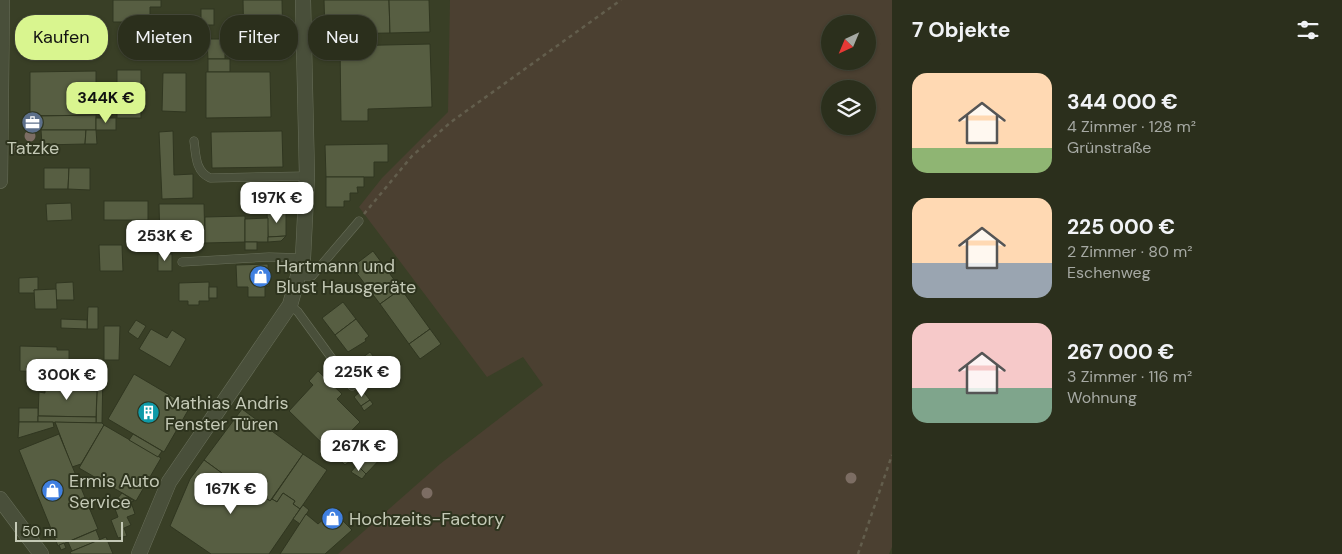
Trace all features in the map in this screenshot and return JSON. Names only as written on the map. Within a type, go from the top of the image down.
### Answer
[{"type":"street","points":[[0,182],[2,0]]},
{"type":"street","points":[[139,554],[169,482],[290,305],[300,276],[303,258],[307,176],[303,0]]},
{"type":"street","points":[[0,499],[41,554]]},
{"type":"lane","points":[[194,141],[198,166],[203,175],[210,178],[307,176]]},
{"type":"lane","points":[[300,276],[312,276],[359,221]]},
{"type":"lane","points":[[182,262],[269,257],[303,258]]},
{"type":"lane","points":[[290,305],[298,312],[352,386]]},
{"type":"path","points":[[359,221],[412,156],[438,133],[621,0]]},
{"type":"path","points":[[858,554],[892,455]]},
{"type":"shaded area","points":[[450,0],[892,0],[892,547],[889,554],[338,554],[440,464],[543,385],[523,357],[487,377],[359,207],[382,178],[448,112]]},
{"type":"building","points":[[113,0],[161,0],[161,7],[150,7],[150,15],[118,15],[118,22],[113,22]]},
{"type":"building","points":[[243,0],[282,0],[282,15],[243,15]]},
{"type":"building","points":[[324,0],[389,0],[390,33],[377,33],[377,15],[324,15]]},
{"type":"building","points":[[389,0],[429,0],[430,32],[390,33]]},
{"type":"building","points":[[201,9],[214,9],[214,25],[210,25],[210,15],[201,15]]},
{"type":"building","points":[[210,39],[220,39],[220,59],[210,59]]},
{"type":"building","points":[[430,44],[432,107],[368,109],[368,121],[341,121],[340,60],[377,60],[377,45]]},
{"type":"building","points":[[208,60],[230,60],[230,72],[208,72]]},
{"type":"building","points":[[117,70],[141,70],[141,118],[117,118]]},
{"type":"building","points":[[96,71],[96,115],[30,116],[30,72]]},
{"type":"building","points":[[206,72],[270,72],[271,117],[206,118]]},
{"type":"building","points":[[163,73],[186,73],[186,112],[162,111]]},
{"type":"building","points":[[96,115],[96,130],[41,130],[41,116]]},
{"type":"building","points":[[30,116],[41,116],[41,130],[30,130]]},
{"type":"building","points":[[96,118],[116,118],[116,130],[96,130]]},
{"type":"building","points":[[41,130],[86,130],[85,144],[42,145]]},
{"type":"building","points":[[86,130],[96,130],[97,144],[85,144]]},
{"type":"building","points":[[173,131],[174,175],[193,174],[193,198],[162,199],[159,132]]},
{"type":"building","points":[[282,131],[283,167],[212,168],[211,132]]},
{"type":"building","points":[[388,144],[388,162],[374,162],[374,177],[326,177],[325,145]]},
{"type":"building","points":[[44,168],[69,168],[68,189],[44,189]]},
{"type":"building","points":[[69,168],[90,168],[90,190],[68,189]]},
{"type":"building","points":[[326,177],[364,177],[364,187],[357,187],[358,193],[350,193],[350,201],[344,201],[344,207],[326,207]]},
{"type":"building","points":[[104,201],[148,201],[148,220],[104,220]]},
{"type":"building","points":[[71,203],[72,220],[47,221],[46,204]]},
{"type":"building","points":[[159,204],[204,204],[205,243],[160,243]]},
{"type":"building","points":[[267,212],[286,212],[286,236],[268,237]]},
{"type":"building","points":[[245,216],[245,242],[205,243],[205,217]]},
{"type":"building","points":[[268,218],[268,242],[245,242],[245,219]]},
{"type":"building","points":[[286,236],[281,241],[268,242],[268,237]]},
{"type":"building","points":[[245,242],[257,242],[257,250],[245,250]]},
{"type":"building","points":[[99,245],[122,245],[123,271],[100,271]]},
{"type":"building","points":[[373,251],[401,289],[380,304],[352,267]]},
{"type":"building","points":[[158,254],[172,254],[172,271],[158,271]]},
{"type":"building","points":[[268,264],[269,286],[265,286],[265,297],[248,297],[248,287],[237,287],[236,265]]},
{"type":"building","points":[[38,277],[38,290],[34,290],[35,293],[19,293],[19,278]]},
{"type":"building","points":[[73,282],[74,300],[56,300],[56,283]]},
{"type":"building","points":[[209,282],[209,301],[199,301],[199,305],[188,305],[188,301],[179,301],[179,283]]},
{"type":"building","points":[[209,287],[217,287],[217,298],[209,298]]},
{"type":"building","points":[[56,289],[57,309],[35,309],[34,290]]},
{"type":"building","points":[[401,289],[430,329],[409,344],[380,304]]},
{"type":"building","points":[[343,302],[356,319],[335,335],[322,318]]},
{"type":"building","points":[[88,307],[98,307],[98,329],[87,329]]},
{"type":"building","points":[[61,319],[87,320],[87,329],[61,328]]},
{"type":"building","points":[[356,319],[369,336],[365,339],[366,341],[348,352],[335,335]]},
{"type":"building","points":[[136,320],[146,326],[138,339],[128,332]]},
{"type":"building","points":[[104,326],[120,326],[119,360],[104,360]]},
{"type":"building","points":[[151,329],[167,338],[172,330],[186,339],[170,367],[139,349]]},
{"type":"building","points":[[430,329],[441,344],[420,359],[409,344]]},
{"type":"building","points":[[20,346],[57,347],[57,350],[69,350],[69,373],[20,371]]},
{"type":"building","points":[[370,352],[386,373],[365,389],[355,376],[357,374],[351,366]]},
{"type":"building","points":[[69,370],[103,370],[102,423],[96,423],[97,391],[68,390]]},
{"type":"building","points":[[318,371],[342,394],[337,399],[360,422],[331,452],[289,411],[313,385],[309,381]]},
{"type":"building","points":[[56,372],[69,373],[68,390],[97,391],[96,417],[38,416],[39,392],[45,393],[45,390],[55,390]]},
{"type":"building","name":"Mathias Andris Fenster Türen","points":[[134,374],[190,407],[164,452],[108,419]]},
{"type":"building","points":[[362,390],[370,400],[361,406],[354,397]]},
{"type":"building","points":[[370,400],[373,404],[364,411],[361,406]]},
{"type":"building","points":[[19,408],[38,408],[38,422],[19,422]]},
{"type":"building","points":[[242,409],[303,454],[270,501],[255,491],[252,495],[204,460]]},
{"type":"building","points":[[38,416],[96,417],[96,423],[38,422]]},
{"type":"building","points":[[19,422],[53,422],[54,427],[18,438]]},
{"type":"building","points":[[55,422],[102,423],[104,425],[81,464],[72,467]]},
{"type":"building","points":[[104,425],[161,458],[136,501],[79,468]]},
{"type":"building","points":[[59,434],[98,529],[58,546],[19,450]]},
{"type":"building","points":[[133,434],[162,451],[158,457],[129,440]]},
{"type":"building","points":[[347,435],[360,451],[369,441],[384,455],[366,474],[351,460],[345,465],[331,452]]},
{"type":"building","points":[[303,454],[327,470],[300,509],[293,504],[295,501],[283,493],[277,502],[272,499]]},
{"type":"building","points":[[204,460],[252,495],[255,491],[270,501],[272,499],[277,502],[283,493],[295,501],[293,504],[300,509],[269,554],[211,554],[170,526],[190,479]]},
{"type":"building","points":[[357,465],[366,474],[362,479],[351,472]]},
{"type":"building","points":[[122,493],[134,501],[124,505],[116,500]]},
{"type":"building","points":[[131,502],[135,514],[127,517],[131,525],[124,528],[127,536],[118,538],[111,520],[118,517],[115,509]]},
{"type":"building","points":[[303,505],[309,510],[300,524],[293,519]]},
{"type":"building","points":[[333,511],[352,530],[325,554],[280,554],[306,514],[318,524]]},
{"type":"building","points":[[96,530],[100,540],[72,551],[68,542]]},
{"type":"building","points":[[106,537],[113,554],[71,554],[70,552]]},
{"type":"building","points":[[64,543],[66,548],[61,550],[59,545]]},
{"type":"place","name":"Tatzke","points":[[33,123]]},
{"type":"place","name":"Hartmann und Blust Hausgeräte","points":[[260,276]]},
{"type":"place","name":"Mathias Andris Fenster Türen","points":[[149,413]]},
{"type":"place","name":"Ermis Auto Service","points":[[53,491]]},
{"type":"place","name":"Hochzeits-Factory","points":[[333,519]]}]
